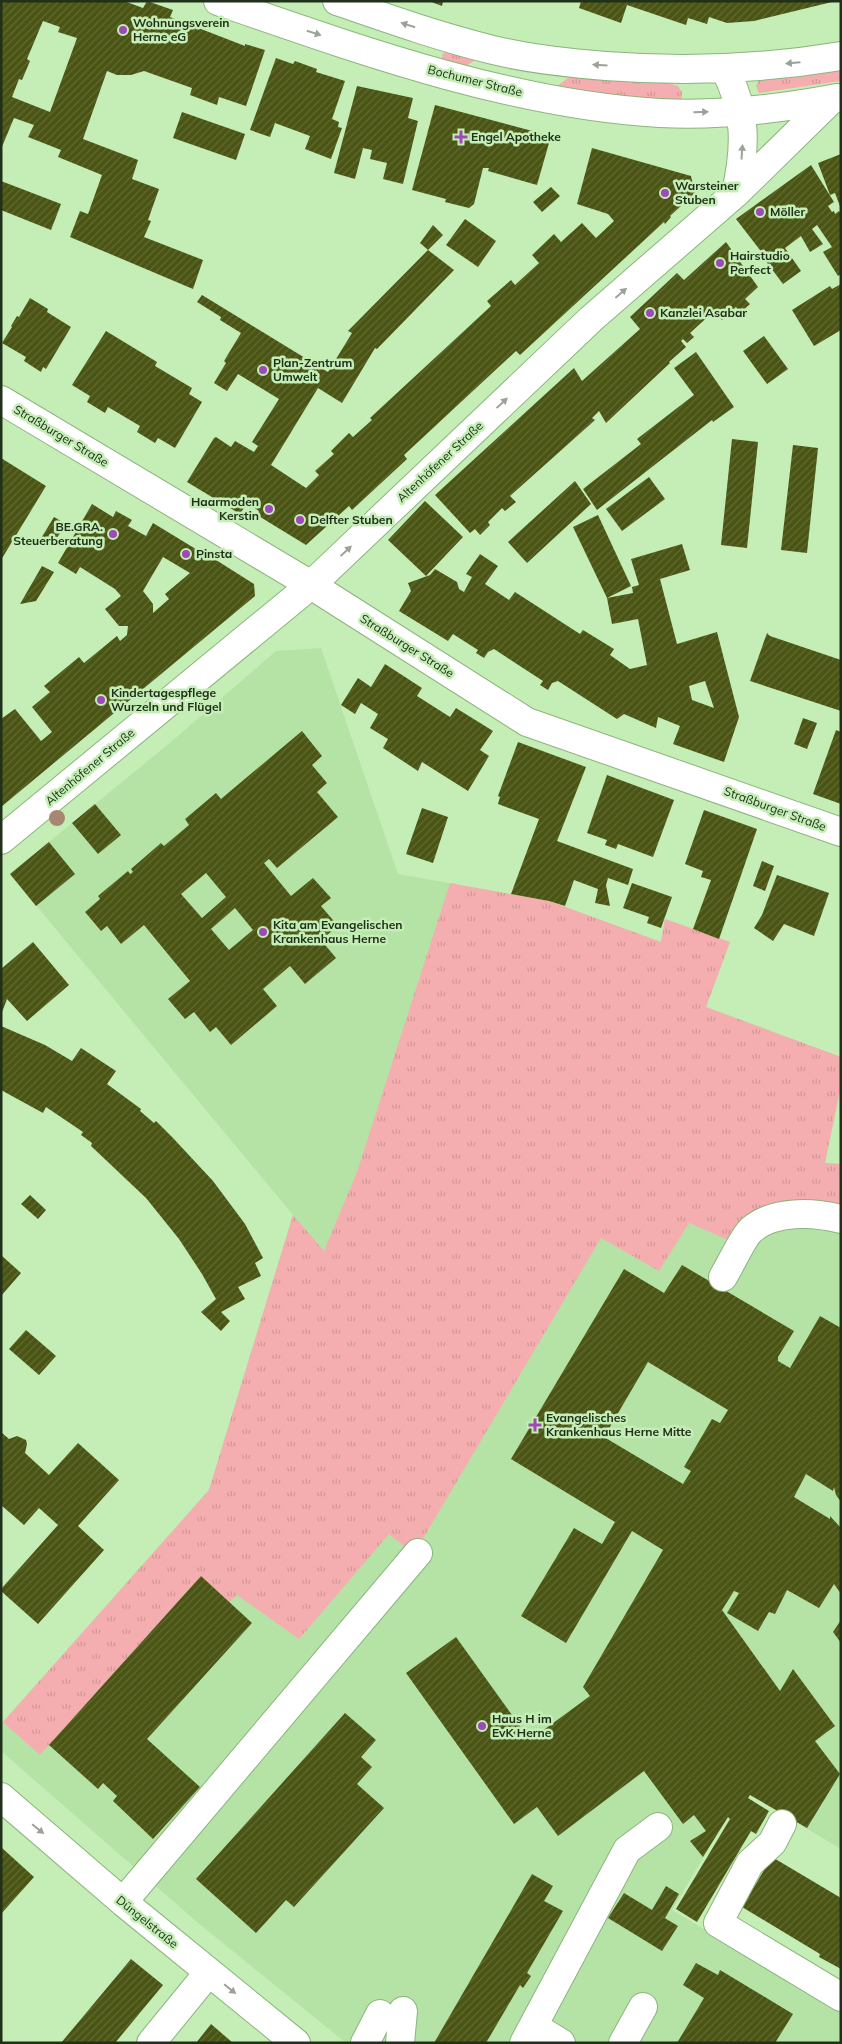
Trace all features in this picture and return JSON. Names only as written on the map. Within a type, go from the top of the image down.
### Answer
[{"type":"street","name":"Bochumer Straße","points":[[218,1],[282,12],[427,70],[547,99],[660,113],[741,110],[836,99]]},
{"type":"street","points":[[337,1],[437,35],[494,50],[555,62],[649,69],[726,69],[805,62],[841,56]]},
{"type":"street","points":[[427,70],[437,35]]},
{"type":"street","points":[[726,69],[741,110],[742,150],[736,193]]},
{"type":"street","name":"Altenhöfener Straße","points":[[1,840],[311,584],[591,319],[736,193],[836,99]]},
{"type":"street","name":"Straßburger Straße","points":[[1,400],[311,584],[527,722],[841,832]]},
{"type":"street","points":[[723,1277],[750,1230],[773,1218],[802,1214],[841,1219]]},
{"type":"street","points":[[123,1902],[418,1553]]},
{"type":"street","name":"Düngelstraße","points":[[4,1805],[296,2043]]},
{"type":"street","points":[[782,1824],[772,1843],[750,1862],[718,1923],[841,1997]]},
{"type":"street","points":[[561,2043],[528,2035],[628,1850],[658,1827]]},
{"type":"street","points":[[151,2043],[209,1972]]},
{"type":"street","points":[[623,2043],[644,2007]]},
{"type":"street","points":[[365,2043],[391,2013],[400,2043]]},
{"type":"shaded area","name":"Evangelisches Krankenhaus Herne Mitte","points":[[321,648],[398,874],[549,901],[661,942],[665,919],[730,942],[706,1007],[841,1057],[840,1090],[825,1163],[841,1164],[841,1849],[750,1795],[734,1821],[727,1818],[672,1910],[841,2011],[841,2043],[346,2043],[197,1922],[1,1751],[1,1724],[209,1490],[293,1215],[10,874],[172,741],[276,651]]},
{"type":"green space","points":[[446,50],[484,55],[459,70],[442,62],[442,55]]},
{"type":"green space","points":[[841,67],[841,81],[759,93],[756,86],[760,78]]},
{"type":"green space","points":[[577,71],[655,79],[678,86],[682,92],[681,104],[552,90]]},
{"type":"green space","points":[[450,883],[549,901],[661,942],[665,919],[730,942],[706,1007],[841,1057],[840,1090],[825,1163],[841,1164],[841,1211],[800,1202],[759,1207],[726,1239],[689,1223],[659,1271],[601,1238],[421,1542],[417,1539],[405,1547],[389,1534],[299,1639],[237,1595],[229,1602],[201,1576],[40,1755],[3,1722],[209,1490],[293,1215],[324,1251],[357,1172]]},
{"type":"building","points":[[1,1],[124,1],[143,8],[147,1],[173,10],[170,17],[245,46],[245,44],[265,50],[246,106],[219,97],[217,105],[190,95],[192,88],[144,71],[131,75],[117,75],[107,71],[83,139],[138,160],[132,179],[159,189],[148,220],[151,221],[144,237],[203,260],[193,289],[70,237],[80,211],[88,214],[102,175],[58,157],[61,150],[28,137],[34,125],[14,118],[1,149]],"holes":[[[43,21],[60,27],[58,32],[77,38],[50,112],[12,97],[19,79],[22,80],[30,61],[27,59]]]},
{"type":"building","points":[[429,1],[443,1],[442,6]]},
{"type":"building","points":[[581,1],[832,2],[754,21],[727,23],[709,17],[707,24],[688,18],[686,25],[627,5],[621,23],[579,8]]},
{"type":"building","points":[[276,58],[293,64],[295,61],[317,69],[316,72],[345,81],[332,119],[339,122],[338,127],[342,128],[331,159],[305,149],[310,136],[275,123],[270,137],[250,130]]},
{"type":"building","points":[[357,86],[413,98],[408,118],[418,121],[403,184],[383,179],[387,163],[370,159],[372,150],[363,148],[355,179],[334,173]]},
{"type":"building","points":[[435,105],[551,136],[537,185],[488,171],[489,168],[483,168],[474,204],[469,208],[445,202],[446,199],[412,190]]},
{"type":"building","points":[[182,112],[245,134],[236,160],[173,138]]},
{"type":"building","points":[[592,148],[691,176],[695,193],[670,216],[665,224],[664,222],[520,355],[516,351],[404,455],[407,459],[352,510],[349,506],[306,545],[257,515],[259,511],[247,503],[240,514],[187,482],[216,437],[231,447],[235,441],[254,452],[258,446],[252,442],[279,399],[238,374],[227,391],[214,383],[226,363],[224,361],[241,333],[220,320],[221,317],[197,302],[202,295],[328,372],[352,333],[348,331],[428,250],[454,270],[377,349],[375,348],[342,403],[318,388],[271,465],[306,488],[319,475],[315,471],[334,454],[331,451],[349,433],[353,437],[372,420],[370,418],[491,306],[487,301],[511,280],[515,285],[539,263],[532,255],[554,234],[561,242],[582,223],[596,238],[614,221],[608,214],[577,204]]},
{"type":"building","points":[[841,154],[841,209],[835,193],[830,195],[818,163]]},
{"type":"building","points":[[811,165],[834,202],[828,206],[835,214],[839,211],[841,214],[841,274],[838,276],[823,252],[832,247],[817,225],[812,229],[823,244],[810,252],[801,236],[785,248],[801,271],[783,284],[765,260],[767,259],[736,219]]},
{"type":"building","points":[[1,181],[61,204],[51,230],[1,210]]},
{"type":"building","points":[[551,187],[560,196],[542,212],[533,202]]},
{"type":"building","points":[[465,219],[496,241],[478,267],[446,245]]},
{"type":"building","points":[[433,225],[443,235],[428,250],[420,243]]},
{"type":"building","points":[[726,242],[758,287],[745,299],[750,304],[740,313],[736,307],[722,320],[713,312],[690,333],[694,337],[687,343],[683,339],[681,341],[686,347],[606,423],[599,411],[592,418],[595,420],[510,496],[516,502],[505,511],[502,508],[488,522],[490,525],[480,535],[475,529],[470,533],[435,495],[574,368],[582,381],[640,329],[630,317],[677,273],[684,280]]},
{"type":"building","points":[[841,284],[841,330],[814,346],[792,310],[830,286],[832,289]]},
{"type":"building","points":[[30,298],[48,309],[47,312],[71,327],[46,369],[43,367],[41,372],[24,361],[26,357],[2,343],[17,316],[19,317]]},
{"type":"building","points":[[106,331],[157,362],[155,366],[192,388],[189,394],[202,402],[175,448],[158,438],[155,443],[137,432],[140,426],[108,407],[105,413],[87,402],[90,396],[72,385]]},
{"type":"building","points":[[764,336],[788,369],[767,384],[743,351]]},
{"type":"building","points":[[696,352],[734,407],[713,422],[712,420],[597,510],[583,489],[641,444],[637,439],[694,395],[674,368]]},
{"type":"building","points":[[732,439],[758,442],[747,548],[721,545]]},
{"type":"building","points":[[793,445],[818,448],[807,553],[781,550]]},
{"type":"building","points":[[1,458],[46,486],[1,560]]},
{"type":"building","points":[[649,477],[665,499],[622,531],[606,509]]},
{"type":"building","points":[[575,481],[591,504],[527,563],[508,542]]},
{"type":"building","points":[[425,501],[463,537],[426,576],[388,540]]},
{"type":"building","points":[[92,504],[113,517],[116,511],[132,520],[128,526],[146,536],[153,523],[254,584],[255,596],[1,807],[1,719],[15,709],[41,741],[52,732],[32,707],[50,692],[44,686],[79,657],[84,663],[117,636],[120,641],[127,635],[128,626],[119,626],[105,609],[121,596],[115,589],[80,567],[76,574],[58,563]],"holes":[[[163,557],[190,573],[165,594],[169,599],[153,613],[153,604],[143,591]]]},
{"type":"building","points":[[598,515],[631,586],[607,598],[573,527]]},
{"type":"building","points":[[54,517],[66,524],[51,547],[40,540]]},
{"type":"building","points":[[682,544],[690,570],[660,579],[677,644],[717,632],[739,717],[724,762],[673,744],[680,726],[658,717],[656,728],[624,714],[617,719],[558,681],[552,683],[548,690],[540,685],[543,681],[494,649],[488,652],[484,658],[476,653],[478,650],[453,634],[448,641],[399,611],[411,591],[408,583],[430,575],[435,569],[457,582],[459,589],[464,592],[472,577],[466,574],[480,554],[498,566],[485,584],[509,600],[515,592],[580,634],[583,630],[614,649],[610,655],[630,669],[647,665],[638,619],[612,624],[607,598],[633,593],[632,587],[639,585],[631,559]],"holes":[[[705,681],[714,708],[692,700],[689,686]]]},
{"type":"building","points":[[42,566],[54,572],[36,601],[20,604]]},
{"type":"building","points":[[767,633],[770,636],[841,660],[841,711],[750,681]]},
{"type":"building","points":[[385,664],[422,688],[417,696],[450,717],[456,708],[493,731],[480,750],[489,756],[468,791],[422,762],[418,771],[383,748],[388,739],[370,728],[378,714],[361,703],[355,714],[341,705],[358,678],[371,687]]},
{"type":"building","points":[[803,718],[817,723],[807,749],[794,744]]},
{"type":"building","points":[[836,730],[841,732],[841,804],[813,794]]},
{"type":"building","points":[[302,731],[322,756],[312,765],[327,783],[317,792],[338,817],[277,868],[269,859],[264,863],[291,896],[313,878],[331,898],[321,906],[338,926],[321,940],[336,958],[305,984],[290,966],[263,989],[277,1006],[231,1045],[216,1027],[210,1032],[194,1012],[185,1019],[168,999],[190,981],[144,925],[121,944],[107,926],[101,931],[85,912],[100,899],[98,896],[128,871],[130,874],[133,872],[131,869],[161,843],[164,846],[189,825],[185,819],[216,793],[221,799]],"holes":[[[206,873],[226,897],[202,918],[181,894]],[[235,908],[253,930],[229,950],[211,929]]]},
{"type":"building","points":[[518,742],[586,767],[557,841],[633,869],[628,885],[608,878],[606,885],[610,906],[595,903],[598,889],[574,880],[565,906],[511,894],[539,819],[498,804],[500,797],[498,796]]},
{"type":"building","points":[[607,775],[674,800],[653,857],[618,844],[616,849],[605,845],[607,840],[587,833]]},
{"type":"building","points":[[95,804],[121,835],[98,854],[72,823]]},
{"type":"building","points":[[422,808],[448,817],[433,863],[406,854]]},
{"type":"building","points":[[704,810],[757,829],[719,939],[693,929],[711,880],[701,877],[703,871],[685,864]]},
{"type":"building","points":[[49,842],[75,874],[36,906],[10,874]]},
{"type":"building","points":[[762,861],[774,866],[765,891],[753,886]]},
{"type":"building","points":[[777,875],[829,893],[814,936],[784,924],[773,941],[754,928],[762,915]]},
{"type":"building","points":[[632,883],[672,897],[661,928],[647,923],[649,917],[623,908]]},
{"type":"building","points":[[33,942],[69,985],[27,1021],[7,999],[1,1015],[1,969]]},
{"type":"building","points":[[1,1026],[45,1045],[72,1061],[81,1048],[116,1071],[107,1084],[141,1109],[140,1111],[154,1123],[156,1121],[173,1138],[213,1181],[245,1224],[263,1258],[255,1263],[261,1276],[238,1287],[245,1299],[221,1312],[230,1321],[221,1331],[201,1312],[216,1299],[202,1274],[179,1239],[146,1198],[91,1146],[92,1143],[81,1135],[83,1132],[46,1107],[43,1113],[1,1090]]},
{"type":"building","points":[[30,1195],[46,1210],[38,1219],[21,1204]]},
{"type":"building","points":[[1,1255],[21,1273],[1,1296]]},
{"type":"building","points":[[682,1265],[794,1331],[778,1357],[778,1361],[790,1368],[820,1316],[841,1328],[841,1502],[836,1495],[834,1487],[833,1491],[806,1474],[794,1497],[830,1519],[830,1516],[841,1528],[841,1594],[834,1584],[819,1608],[787,1590],[775,1614],[769,1612],[758,1631],[727,1613],[739,1593],[734,1591],[722,1610],[780,1691],[793,1669],[835,1726],[815,1741],[840,1774],[807,1828],[750,1795],[748,1798],[769,1811],[756,1834],[751,1831],[697,1922],[676,1909],[730,1819],[728,1817],[703,1857],[690,1841],[706,1831],[694,1815],[683,1824],[644,1771],[558,1836],[537,1807],[514,1824],[406,1673],[456,1637],[530,1740],[590,1696],[583,1687],[663,1550],[632,1531],[566,1643],[521,1616],[574,1528],[602,1544],[615,1522],[511,1459],[624,1269],[664,1293]],"holes":[[[648,1362],[728,1410],[720,1423],[712,1419],[684,1467],[691,1471],[683,1484],[604,1437]]]},
{"type":"building","points":[[26,1330],[56,1356],[39,1375],[9,1349]]},
{"type":"building","points":[[1,1432],[9,1439],[17,1436],[26,1440],[25,1453],[49,1475],[78,1443],[119,1480],[78,1526],[104,1550],[38,1624],[1,1589],[58,1525],[39,1508],[24,1525],[1,1505]]},
{"type":"building","points":[[201,1576],[252,1623],[147,1739],[200,1787],[153,1839],[113,1801],[117,1796],[103,1783],[98,1789],[49,1745]]},
{"type":"building","points":[[841,1620],[841,1643],[833,1632]]},
{"type":"building","points":[[345,1713],[376,1740],[361,1757],[372,1767],[357,1784],[384,1808],[294,1907],[286,1900],[256,1933],[196,1879]]},
{"type":"building","points":[[1,1847],[34,1877],[1,1914]]},
{"type":"building","points":[[772,1857],[841,1898],[841,1969],[819,1957],[820,1954],[742,1907]]},
{"type":"building","points":[[532,1874],[553,1886],[544,1901],[563,1911],[527,1973],[531,1976],[523,1988],[520,1985],[486,2043],[434,2043]]},
{"type":"building","points":[[666,1886],[679,1894],[665,1918],[658,1914],[678,1926],[662,1951],[608,1918],[624,1893],[652,1910]]},
{"type":"building","points":[[131,1959],[163,1985],[115,2043],[61,2043]]},
{"type":"building","points":[[696,1963],[718,1975],[720,1970],[793,2014],[775,2043],[677,2043],[704,1998],[683,1985]]},
{"type":"building","points":[[211,2024],[233,2043],[196,2043]]},
{"type":"place","name":"Wohnungsverein Herne eG","points":[[123,30]]},
{"type":"place","name":"Engel Apotheke","points":[[461,137]]},
{"type":"place","name":"Warsteiner Stuben","points":[[665,193]]},
{"type":"place","name":"Möller","points":[[760,212]]},
{"type":"place","name":"Hairstudio Perfect","points":[[720,263]]},
{"type":"place","name":"Kanzlei Asabar","points":[[650,313]]},
{"type":"place","name":"Plan-Zentrum Umwelt","points":[[263,370]]},
{"type":"place","name":"Haarmoden Kerstin","points":[[269,509]]},
{"type":"place","name":"Delfter Stuben","points":[[300,520]]},
{"type":"place","name":"BE.GRA. Steuerberatung","points":[[113,534]]},
{"type":"place","name":"Pinsta","points":[[186,554]]},
{"type":"place","name":"Kindertagespflege Wurzeln und Flügel","points":[[101,700]]},
{"type":"place","name":"Kita am Evangelischen Krankenhaus Herne","points":[[263,932]]},
{"type":"place","name":"Evangelisches Krankenhaus Herne Mitte","points":[[535,1425]]},
{"type":"place","name":"Haus H im EvK Herne","points":[[482,1726]]}]
